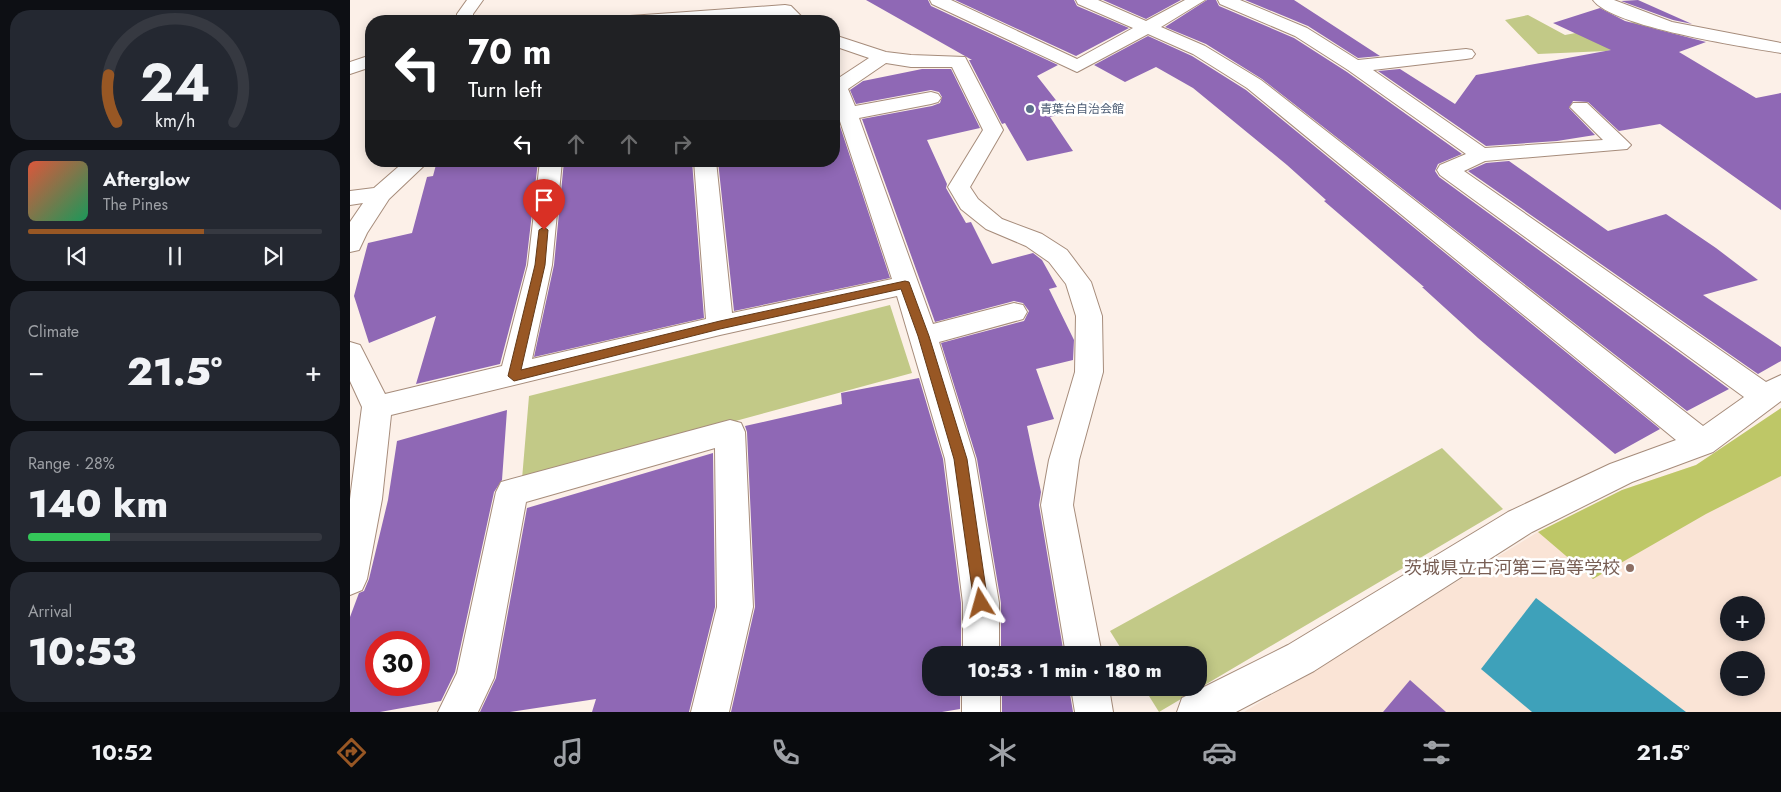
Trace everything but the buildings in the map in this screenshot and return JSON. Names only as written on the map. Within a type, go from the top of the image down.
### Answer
[{"type":"street","points":[[465,15],[475,0]]},
{"type":"street","points":[[938,0],[1077,66],[1146,26],[1197,0]]},
{"type":"street","points":[[1084,0],[1199,50],[1254,84],[1702,443]]},
{"type":"street","points":[[1226,0],[1301,32],[1355,66],[1481,155]]},
{"type":"street","points":[[1601,0],[1649,21],[1682,31],[1781,48]]},
{"type":"street","points":[[734,15],[787,10]]},
{"type":"street","points":[[840,42],[883,56],[911,61],[958,61],[994,130],[959,187],[970,204],[994,224],[1034,240],[1058,256],[1078,282],[1089,316],[1089,372],[1064,460],[1057,505],[1082,646]]},
{"type":"street","points":[[1355,66],[1466,54]]},
{"type":"street","points":[[840,86],[883,56]]},
{"type":"street","points":[[350,68],[365,63]]},
{"type":"street","points":[[840,94],[924,336],[960,459],[981,603],[981,646]]},
{"type":"street","points":[[846,114],[931,98]]},
{"type":"street","points":[[1196,712],[1301,658],[1520,522],[1621,473],[1702,443],[1774,392],[1448,170],[1481,155],[1620,145],[1580,107]]},
{"type":"street","points":[[350,244],[355,232],[381,194],[411,167]]},
{"type":"street","points":[[514,376],[540,265],[550,167]]},
{"type":"street","points":[[706,167],[720,325]]},
{"type":"street","points":[[350,198],[381,194]]},
{"type":"street","points":[[377,407],[514,376],[720,325],[905,285]]},
{"type":"street","points":[[924,336],[1014,312]]},
{"type":"street","points":[[350,352],[377,407],[366,499],[350,579]]},
{"type":"street","points":[[457,712],[474,678],[512,492],[730,432],[735,607],[710,712]]},
{"type":"street","points":[[981,696],[982,712]]},
{"type":"street","points":[[1091,696],[1094,712]]},
{"type":"shaded area","name":"茨城県立古河第三高等学校","points":[[1781,408],[1781,712],[1244,712],[1538,532],[1622,490],[1696,465],[1737,442]]},
{"type":"green space","points":[[1528,15],[1565,35],[1639,21],[1676,40],[1606,51],[1538,54],[1505,20]]},
{"type":"green space","points":[[890,305],[912,373],[522,479],[529,396]]},
{"type":"green space","points":[[1781,408],[1781,476],[1706,514],[1593,579],[1538,532],[1622,490],[1696,465]]},
{"type":"green space","points":[[1442,448],[1503,509],[1207,684],[1207,646],[1119,646],[1110,631]]},
{"type":"green space","points":[[1149,696],[1186,696],[1159,712]]},
{"type":"water","points":[[1536,598],[1686,712],[1532,712],[1481,669]]},
{"type":"place","name":"青葉台自治会館","points":[[1030,109]]},
{"type":"place","name":"茨城県立古河第三高等学校","points":[[1630,568]]},
{"type":"route","points":[[544,230],[540,265],[514,376],[720,325],[905,285],[924,336],[960,459],[981,603]]}]
